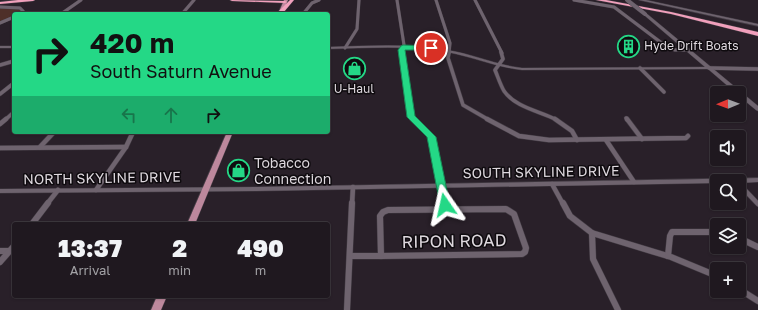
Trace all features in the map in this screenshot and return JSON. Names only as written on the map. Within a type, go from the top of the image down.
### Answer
[{"type":"highway","points":[[0,2],[8,0]]},
{"type":"highway","points":[[0,2],[33,0]]},
{"type":"highway","points":[[232,0],[286,1]]},
{"type":"highway","points":[[239,0],[265,0]]},
{"type":"highway","points":[[281,12],[292,0]]},
{"type":"highway","points":[[598,0],[671,13],[758,34]]},
{"type":"highway","points":[[620,0],[690,13],[758,29]]},
{"type":"main road","points":[[627,0],[690,50],[731,86]]},
{"type":"main road","points":[[641,0],[758,25]]},
{"type":"main road","points":[[280,12],[286,1]]},
{"type":"main road","points":[[0,47],[12,46]]},
{"type":"main road","points":[[330,48],[403,47],[449,51],[497,68],[709,68]]},
{"type":"main road","points":[[746,99],[758,109]]},
{"type":"main road","points":[[192,222],[229,134]]},
{"type":"main road","name":"SOUTH SKYLINE DRIVE","points":[[746,181],[758,180]]},
{"type":"main road","name":"SOUTH SKYLINE DRIVE","points":[[205,189],[710,181]]},
{"type":"main road","name":"NORTH SKYLINE DRIVE","points":[[0,191],[205,189]]},
{"type":"main road","points":[[156,310],[161,298]]},
{"type":"street","points":[[64,12],[81,0]]},
{"type":"street","points":[[184,12],[194,0]]},
{"type":"street","points":[[304,12],[312,2],[319,0]]},
{"type":"street","points":[[345,48],[357,28],[359,0]]},
{"type":"street","points":[[397,0],[404,45],[402,50],[411,117],[431,137],[446,210]]},
{"type":"street","points":[[436,0],[450,43],[448,58],[463,105],[472,111],[519,136],[549,140],[686,138],[688,136]]},
{"type":"street","points":[[475,0],[501,50],[503,59],[497,68],[505,92],[510,97],[528,107],[563,123],[574,132],[578,140]]},
{"type":"street","points":[[574,0],[614,7],[631,18],[667,47],[675,50],[690,50]]},
{"type":"street","points":[[0,7],[20,8],[23,11],[22,12]]},
{"type":"street","points":[[0,23],[12,18]]},
{"type":"street","points":[[0,65],[12,62]]},
{"type":"street","points":[[640,68],[664,92]]},
{"type":"street","points":[[709,68],[758,69]]},
{"type":"street","points":[[0,94],[12,85]]},
{"type":"street","points":[[0,124],[12,114]]},
{"type":"street","points":[[626,118],[642,139]]},
{"type":"street","points":[[40,147],[52,134]]},
{"type":"street","points":[[96,190],[126,147],[132,134]]},
{"type":"street","points":[[606,140],[634,182]]},
{"type":"street","points":[[0,148],[126,147]]},
{"type":"street","points":[[552,184],[570,216],[592,233],[668,256],[710,272]]},
{"type":"street","points":[[348,310],[353,187]]},
{"type":"street","points":[[34,222],[58,190]]},
{"type":"street","points":[[746,191],[758,204]]},
{"type":"street","name":"RIPON ROAD","points":[[350,256],[382,256],[522,254],[525,252],[526,248],[514,214],[512,211],[506,209],[388,210],[383,212],[380,216],[382,256]]},
{"type":"street","points":[[668,256],[670,236],[672,232],[710,232]]},
{"type":"street","points":[[592,233],[594,259],[618,310]]},
{"type":"street","points":[[746,241],[758,247]]},
{"type":"street","points":[[0,251],[12,249]]},
{"type":"street","points":[[0,262],[12,249]]},
{"type":"street","points":[[746,294],[758,301]]},
{"type":"shaded area","points":[[0,8],[15,8],[20,10],[20,12],[12,12],[12,17],[0,22]]},
{"type":"place","name":"Hyde Drift Boats","points":[[629,46]]},
{"type":"place","name":"U-Haul","points":[[354,68]]},
{"type":"place","name":"Tobacco Connection","points":[[238,171]]},
{"type":"route","points":[[431,48],[403,47],[402,50],[411,117],[424,128],[431,137],[445,205]]}]
